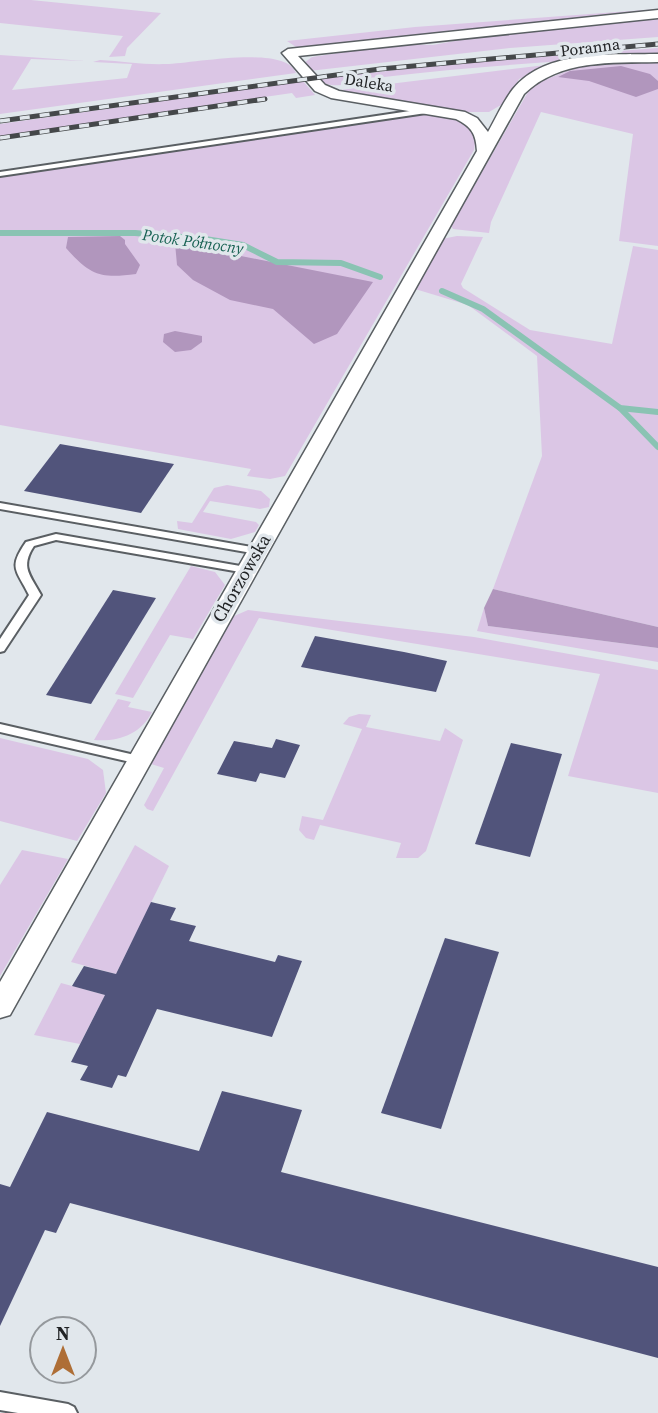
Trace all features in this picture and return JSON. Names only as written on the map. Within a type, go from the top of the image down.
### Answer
[{"type":"street","name":"Daleka","points":[[509,113],[460,115],[326,92],[305,74],[288,52],[658,14]]},
{"type":"street","name":"Poranna","points":[[484,150],[509,113],[524,84],[549,71],[593,62],[658,58]]},
{"type":"street","points":[[460,115],[471,121],[484,136],[484,150]]},
{"type":"street","name":"Chorzowska","points":[[0,1007],[484,150]]},
{"type":"lane","points":[[0,174],[430,110]]},
{"type":"lane","points":[[0,506],[257,551]]},
{"type":"lane","points":[[0,648],[34,595],[20,566],[21,557],[30,544],[42,540],[78,539],[246,570]]},
{"type":"lane","points":[[0,728],[139,760]]},
{"type":"lane","points":[[0,1401],[68,1413]]},
{"type":"shaded area","points":[[0,0],[31,0],[161,13],[127,48],[125,56],[109,57],[123,36],[0,23]]},
{"type":"shaded area","points":[[658,9],[658,12],[311,48],[296,47],[287,41],[415,27]]},
{"type":"shaded area","points":[[658,18],[658,37],[510,48],[309,71],[304,63],[312,57],[397,44],[433,45],[482,36]]},
{"type":"shaded area","points":[[658,48],[658,55],[452,70],[340,85],[331,85],[317,79],[448,64]]},
{"type":"shaded area","points":[[0,55],[85,61],[31,59],[12,90],[127,78],[132,64],[93,62],[100,60],[158,64],[257,57],[288,64],[296,73],[0,114]]},
{"type":"shaded area","points":[[658,60],[658,246],[619,241],[633,134],[541,112],[491,222],[489,233],[453,229],[451,226],[532,85],[577,67]]},
{"type":"shaded area","points":[[554,64],[519,79],[506,102],[489,112],[464,112],[340,90]]},
{"type":"shaded area","points":[[621,66],[650,74],[658,81],[658,89],[636,97],[589,81],[558,77],[570,71]]},
{"type":"shaded area","points":[[303,81],[315,95],[296,98],[292,93],[0,136],[0,124]]},
{"type":"shaded area","points":[[422,113],[452,119],[466,126],[476,137],[474,150],[285,476],[270,479],[247,476],[251,469],[0,425],[0,177]]},
{"type":"shaded area","points":[[120,236],[140,265],[136,274],[113,276],[96,273],[66,248],[68,237]]},
{"type":"shaded area","points":[[457,236],[483,237],[461,284],[463,288],[530,330],[612,344],[633,246],[658,250],[658,627],[493,589],[542,456],[537,356],[468,305],[415,289],[442,239]]},
{"type":"shaded area","points":[[175,243],[373,282],[337,334],[314,344],[273,309],[230,300],[193,280],[177,265]]},
{"type":"shaded area","points":[[175,331],[202,336],[202,342],[191,350],[175,352],[163,342],[164,334]]},
{"type":"shaded area","points":[[227,485],[261,491],[270,499],[269,507],[260,509],[210,501],[203,512],[256,522],[259,525],[255,532],[231,539],[178,529],[177,521],[192,523],[214,488]]},
{"type":"shaded area","points":[[191,566],[215,572],[225,585],[193,639],[170,635],[133,698],[115,694]]},
{"type":"shaded area","points":[[493,589],[658,627],[658,648],[488,626],[484,608]]},
{"type":"shaded area","points":[[484,608],[488,626],[658,648],[658,662],[477,631]]},
{"type":"shaded area","points":[[248,610],[474,637],[658,670],[658,793],[568,776],[600,674],[259,618],[153,811],[147,809],[144,805],[164,768],[151,764],[232,617]]},
{"type":"shaded area","points":[[118,699],[131,702],[128,707],[152,712],[142,726],[128,735],[112,740],[94,740]]},
{"type":"shaded area","points":[[371,715],[366,727],[440,741],[445,728],[463,740],[426,851],[418,858],[396,858],[401,843],[320,825],[314,840],[306,838],[299,830],[302,816],[323,820],[362,729],[343,724],[349,717]]},
{"type":"shaded area","points":[[0,738],[88,759],[103,770],[106,793],[77,841],[0,821]]},
{"type":"shaded area","points":[[135,845],[169,866],[116,974],[71,962]]},
{"type":"shaded area","points":[[22,850],[68,859],[0,976],[0,885]]},
{"type":"shaded area","points":[[61,983],[105,995],[80,1044],[34,1035]]},
{"type":"building","points":[[60,444],[174,464],[141,513],[24,491]]},
{"type":"building","points":[[113,590],[156,598],[91,704],[46,695]]},
{"type":"building","points":[[315,636],[447,661],[436,692],[301,667]]},
{"type":"building","points":[[276,739],[300,745],[285,778],[260,773],[256,782],[217,774],[234,741],[272,748]]},
{"type":"building","points":[[511,743],[562,754],[530,857],[475,844]]},
{"type":"building","points":[[151,902],[176,908],[170,920],[196,926],[189,941],[275,962],[278,955],[302,961],[272,1037],[157,1009],[126,1077],[118,1075],[112,1088],[80,1080],[88,1066],[71,1062],[105,995],[72,986],[84,966],[116,974]]},
{"type":"building","points":[[445,938],[499,952],[441,1129],[381,1113]]},
{"type":"building","points":[[222,1091],[302,1110],[281,1172],[658,1267],[658,1358],[70,1203],[56,1233],[45,1230],[0,1326],[0,1184],[10,1187],[47,1112],[199,1151]]},
{"type":"waterway","name":"Potok Północny","points":[[0,233],[135,233]]},
{"type":"waterway","name":"Potok Północny","points":[[135,233],[243,245],[277,262],[341,263],[380,277]]},
{"type":"waterway","name":"Potok Północny","points":[[442,291],[483,309],[620,408]]},
{"type":"waterway","name":"Potok Północny","points":[[620,408],[658,412]]},
{"type":"waterway","points":[[620,408],[658,447]]},
{"type":"railway","points":[[0,121],[380,69],[658,44]]},
{"type":"railway","points":[[0,138],[265,99]]}]
